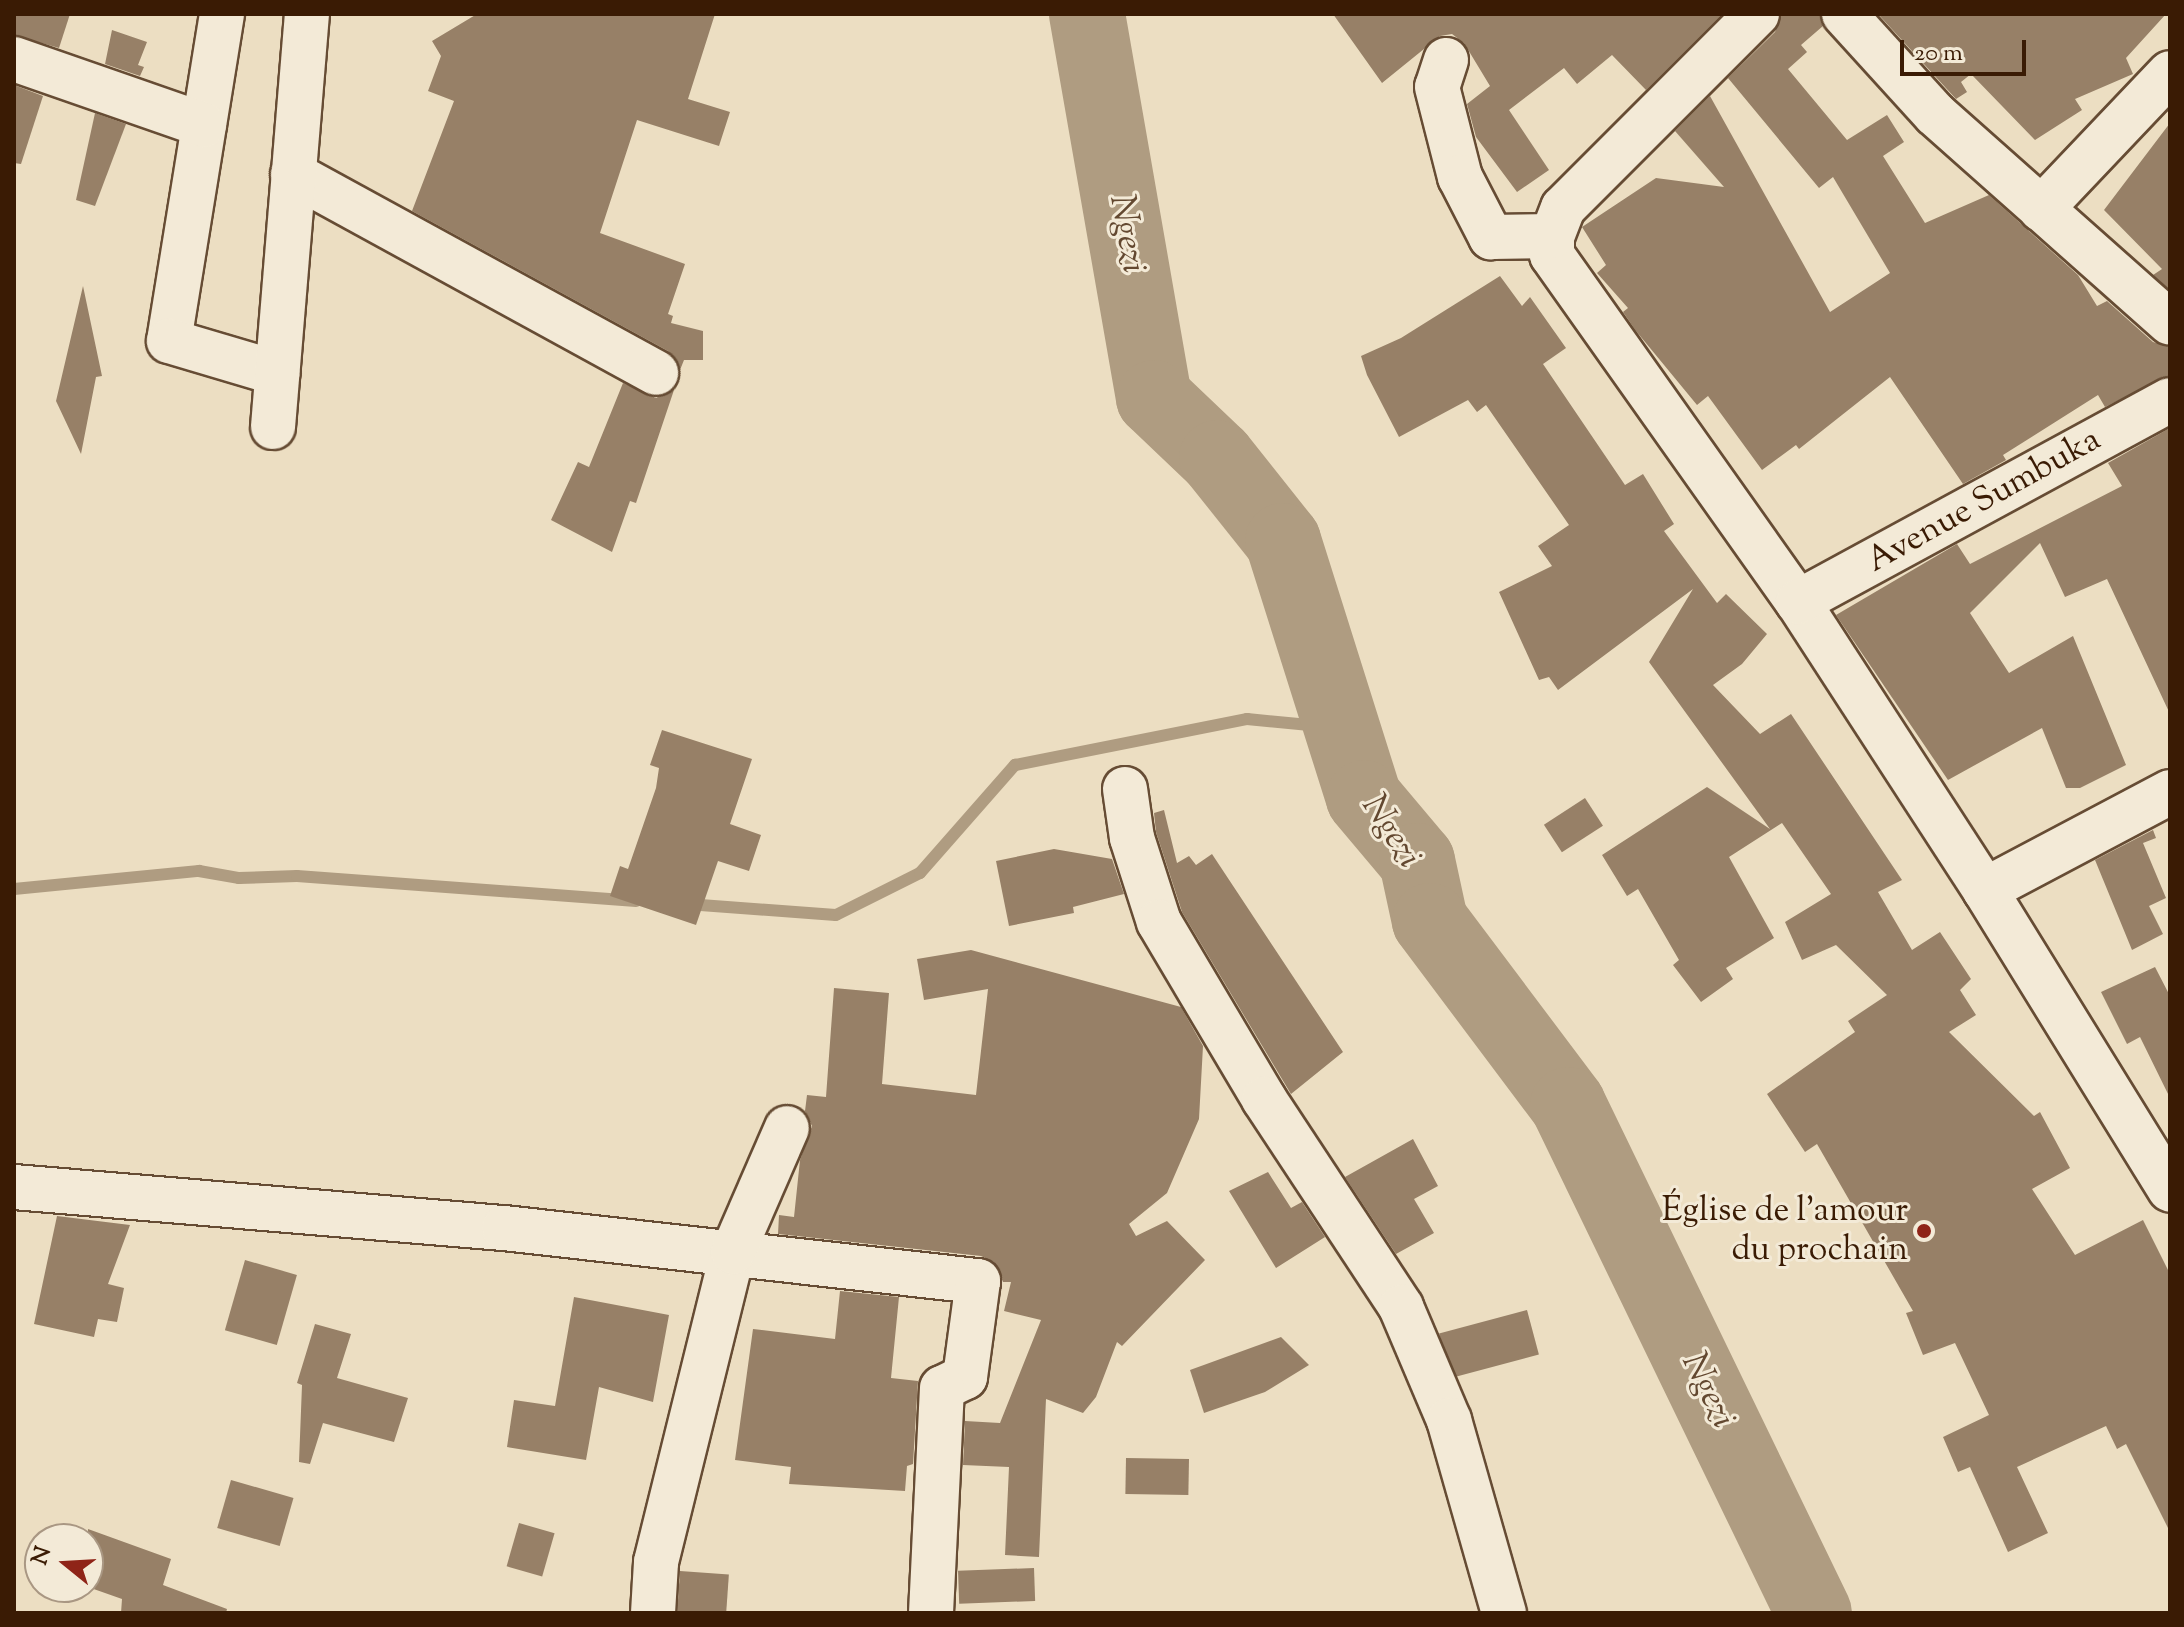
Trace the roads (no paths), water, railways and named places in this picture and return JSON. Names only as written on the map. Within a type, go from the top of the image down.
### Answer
[{"type":"street","points":[[222,14],[169,341],[277,373]]},
{"type":"street","points":[[273,427],[307,14]]},
{"type":"street","points":[[1757,14],[1563,208],[1552,236],[1552,255],[1798,602],[1985,890],[2170,1190]]},
{"type":"street","points":[[1844,14],[1935,114],[2170,323]]},
{"type":"street","points":[[14,59],[204,125]]},
{"type":"street","points":[[1446,60],[1437,87],[1452,147],[1460,177],[1491,237],[1552,236]]},
{"type":"street","points":[[2041,209],[2170,73]]},
{"type":"street","points":[[293,174],[656,373]]},
{"type":"street","name":"Avenue Sumbuka","points":[[1798,602],[2170,400]]},
{"type":"street","points":[[1125,789],[1132,838],[1159,922],[1264,1099],[1401,1307],[1449,1420],[1504,1613]]},
{"type":"street","points":[[1985,890],[2170,792]]},
{"type":"street","points":[[653,1613],[656,1562],[733,1252],[787,1128]]},
{"type":"street","points":[[14,1187],[733,1252],[978,1281],[965,1377],[942,1388],[931,1613]]},
{"type":"waterway","name":"Ngezi","points":[[1087,14],[1154,398],[1217,458],[1283,541],[1364,798],[1417,861],[1430,921],[1568,1105],[1814,1613]]},
{"type":"waterway","points":[[687,904],[836,915],[920,873],[1015,765],[1247,719],[1341,728]]},
{"type":"waterway","points":[[14,889],[199,871],[239,878],[297,876],[636,901]]},
{"type":"place","name":"Église de l'amour du prochain","points":[[1924,1231]]}]
